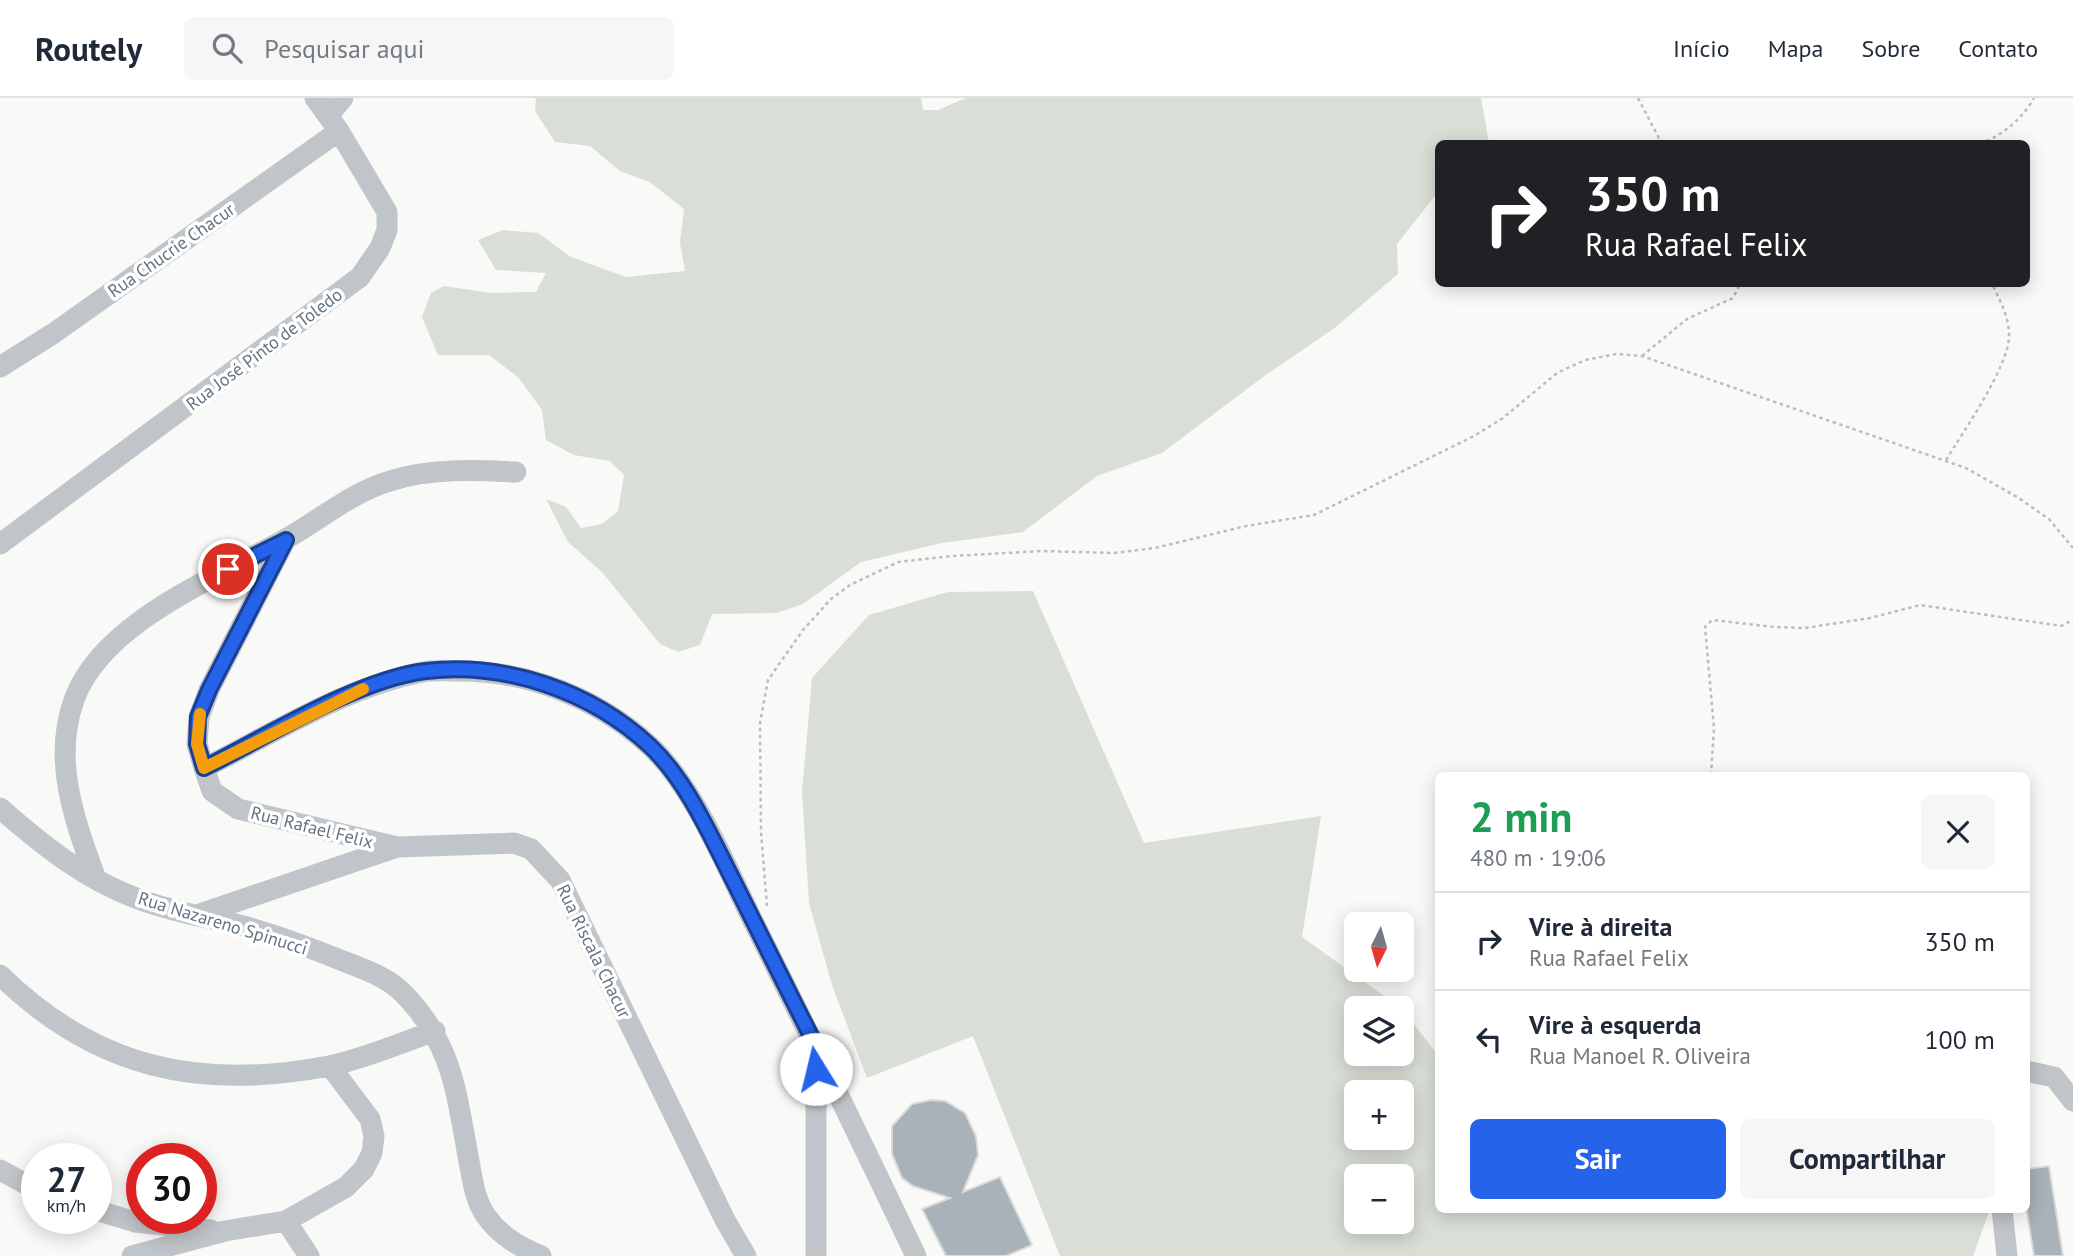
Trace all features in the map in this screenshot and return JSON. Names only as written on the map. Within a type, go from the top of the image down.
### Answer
[{"type":"street","name":"Rua José Pinto de Toledo","points":[[0,544],[360,277],[380,248],[387,230],[387,212],[315,98]]},
{"type":"street","name":"Rua Chucrie Chacur","points":[[0,367],[54,333],[333,124],[343,98]]},
{"type":"street","points":[[96,879],[68,792],[64,747],[74,700],[93,664],[127,631],[208,579],[286,540],[353,495],[390,481],[429,473],[516,471]]},
{"type":"street","name":"Rua Rafael Felix","points":[[286,540],[209,690],[198,717],[197,744],[212,791],[237,809],[397,847]]},
{"type":"street","points":[[204,768],[360,689],[425,671],[487,670],[535,680],[609,714],[651,747],[682,786],[709,833],[816,1046],[916,1256]]},
{"type":"street","name":"Rua Nazareno Spinucci","points":[[0,808],[44,846],[96,879],[141,900],[247,927],[375,973],[401,991],[435,1031],[452,1073],[476,1195],[486,1216],[499,1231],[510,1251],[541,1256]]},
{"type":"street","name":"Rua Riscala Chacur","points":[[197,915],[397,847],[514,843],[531,849],[561,880],[719,1207],[746,1256]]},
{"type":"street","points":[[0,975],[30,1005],[76,1036],[124,1057],[172,1070],[218,1075],[262,1074],[330,1066],[435,1031]]},
{"type":"street","points":[[816,1046],[817,1256]]},
{"type":"street","points":[[139,1255],[225,1231],[286,1221],[346,1187],[364,1169],[372,1153],[373,1136],[370,1119],[330,1066]]},
{"type":"street","points":[[2030,1072],[2054,1077],[2073,1101]]},
{"type":"street","points":[[0,1170],[21,1181]]},
{"type":"street","points":[[2002,1213],[2007,1256]]},
{"type":"street","points":[[112,1215],[135,1222],[225,1231]]},
{"type":"street","points":[[286,1221],[309,1256]]},
{"type":"path","points":[[1638,98],[1660,140]]},
{"type":"path","points":[[1991,140],[2027,111],[2034,98]]},
{"type":"path","points":[[1642,356],[1687,319],[1733,298],[1738,287]]},
{"type":"path","points":[[1946,460],[2005,358],[2010,337],[2008,321],[1993,287]]},
{"type":"path","points":[[768,916],[761,832],[760,723],[768,680],[803,630],[831,599],[850,585],[898,562],[952,555],[1127,552],[1314,515],[1474,436],[1503,418],[1557,373],[1585,360],[1616,355],[1642,356],[1946,460],[1965,468],[2049,519],[2073,548]]},
{"type":"path","points":[[1711,772],[1714,728],[1705,627],[1712,620],[1805,628],[1871,618],[1920,605],[2061,626],[2073,620]]},
{"type":"shaded area","points":[[536,98],[921,98],[923,110],[938,110],[966,98],[1481,98],[1488,140],[1435,140],[1435,196],[1397,244],[1398,274],[1336,327],[1263,377],[1162,453],[1097,476],[1023,532],[942,543],[861,562],[803,604],[776,613],[712,614],[700,645],[678,652],[660,644],[603,573],[568,542],[546,499],[566,507],[581,528],[602,524],[618,511],[624,475],[610,461],[574,455],[546,440],[542,410],[518,377],[489,355],[438,355],[422,317],[431,293],[444,286],[491,293],[536,292],[546,273],[496,270],[478,240],[503,230],[538,233],[571,257],[626,277],[685,271],[680,243],[684,209],[650,182],[620,171],[590,146],[555,142],[535,111]]},
{"type":"shaded area","points":[[1033,591],[1144,843],[1321,816],[1302,937],[1344,967],[1344,982],[1365,982],[1384,996],[1344,996],[1344,1066],[1414,1066],[1414,1024],[1435,1051],[1435,1213],[1989,1213],[1973,1256],[1060,1256],[973,1036],[867,1078],[832,985],[809,903],[802,792],[812,678],[869,615],[948,592]]},
{"type":"building","points":[[931,1100],[945,1101],[965,1113],[976,1136],[978,1155],[963,1192],[1000,1177],[1032,1245],[1006,1256],[946,1256],[922,1209],[950,1198],[913,1186],[902,1178],[892,1154],[892,1126],[912,1104]]},
{"type":"building","points":[[2049,1166],[2063,1256],[2034,1256],[2027,1213],[2030,1213],[2030,1168]]},
{"type":"slow traffic","points":[[200,714],[197,744],[204,768],[363,689]]},
{"type":"route","points":[[228,569],[286,540],[209,690],[198,717],[197,744],[204,768],[360,689],[425,671],[487,670],[535,680],[609,714],[651,747],[682,786],[709,833],[816,1046],[816,1069]]}]
